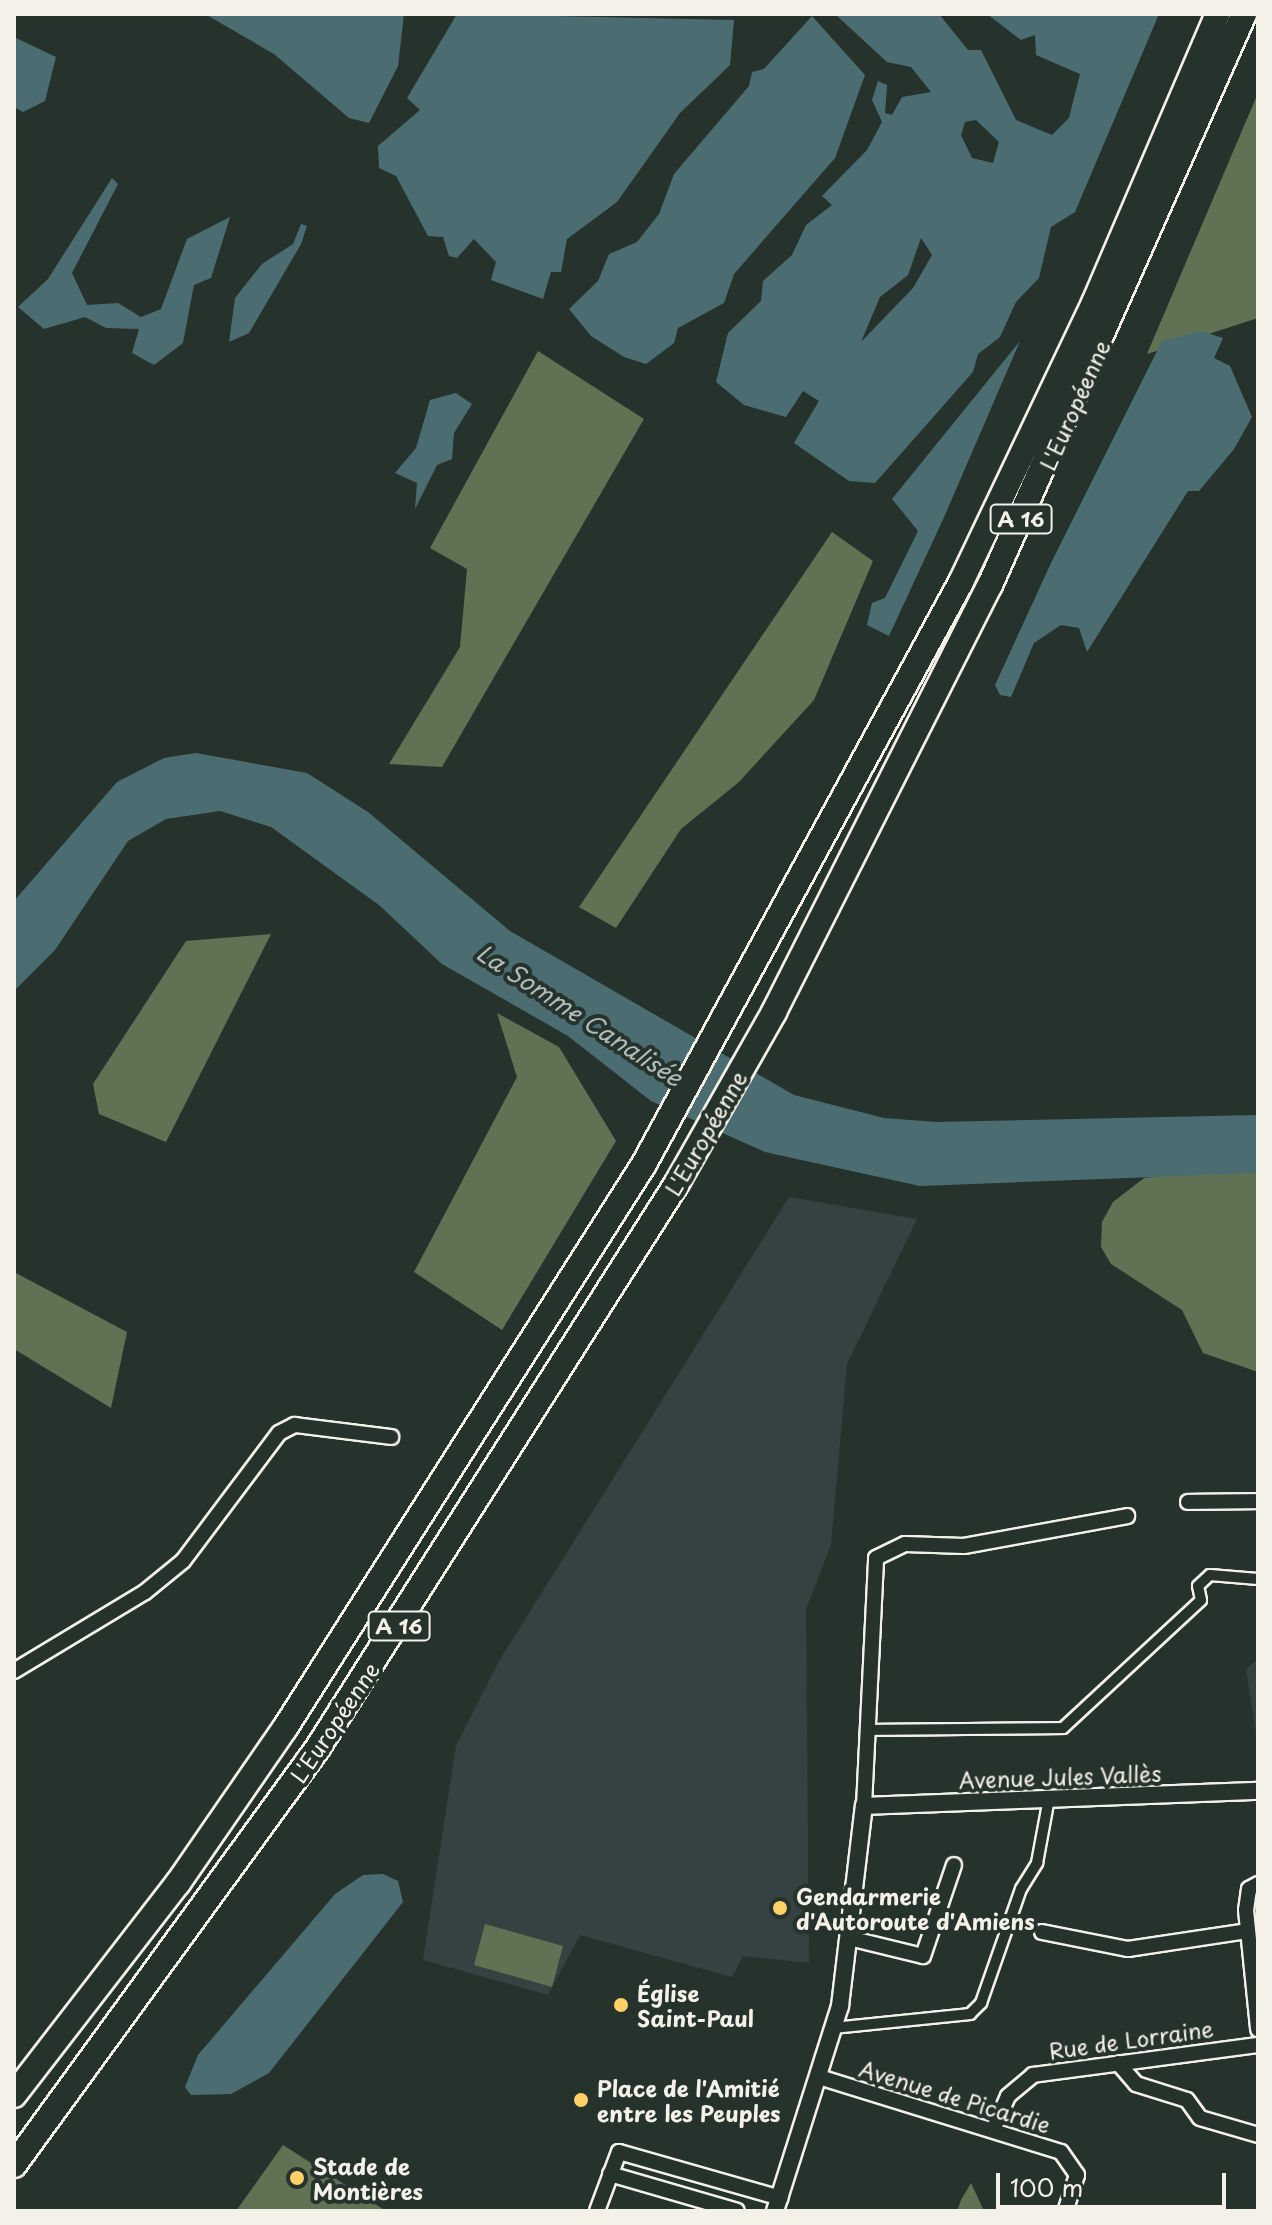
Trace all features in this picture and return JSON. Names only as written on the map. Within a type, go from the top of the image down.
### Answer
[{"type":"highway","name":"L'Européenne","points":[[14,2095],[60,2029],[178,1883],[285,1728],[644,1164],[741,994],[1022,459],[1218,14]]},
{"type":"highway","name":"L'Européenne","points":[[14,2165],[99,2053],[317,1749],[677,1183],[774,1012],[1015,532],[1244,14]]},
{"type":"street","points":[[14,1671],[183,1561],[279,1433],[295,1425],[391,1437]]},
{"type":"street","points":[[1188,1502],[1258,1501]]},
{"type":"street","points":[[597,2211],[619,2152],[778,2205],[833,2028],[849,1938],[864,1806],[873,1570],[886,1549],[964,1546],[1127,1516]]},
{"type":"street","points":[[868,1730],[1063,1728],[1201,1600],[1198,1586],[1210,1575],[1258,1579]]},
{"type":"street","name":"Avenue Jules Vallès","points":[[864,1806],[1258,1791]]},
{"type":"street","points":[[833,2028],[970,2014],[981,2003],[1021,1889],[1037,1863],[1049,1798]]},
{"type":"street","points":[[849,1938],[923,1956],[954,1865]]},
{"type":"street","points":[[1258,1884],[1249,1889],[1247,1931],[1258,2029]]},
{"type":"street","points":[[1042,1932],[1128,1949],[1247,1931]]},
{"type":"street","name":"Rue de Lorraine","points":[[993,2130],[1008,2096],[1033,2075],[1258,2045]]},
{"type":"street","points":[[1118,2063],[1136,2084],[1187,2100],[1200,2118],[1258,2135]]},
{"type":"street","name":"Avenue de Picardie","points":[[819,2077],[993,2130],[1076,2164],[1065,2211]]},
{"type":"street","points":[[610,2174],[737,2211]]},
{"type":"shaded area","points":[[789,1197],[917,1219],[847,1364],[831,1545],[806,1609],[809,1963],[743,1956],[732,1977],[580,1935],[548,1995],[423,1960],[456,1746],[499,1661]]},
{"type":"shaded area","points":[[1258,1659],[1258,1747],[1246,1669]]},
{"type":"green space","points":[[1258,93],[1258,318],[1147,354]]},
{"type":"green space","points":[[538,351],[644,419],[442,767],[389,764],[460,647],[467,569],[430,548]]},
{"type":"green space","points":[[832,532],[873,561],[814,700],[739,782],[681,829],[616,928],[579,907]]},
{"type":"green space","points":[[271,934],[166,1142],[99,1114],[93,1084],[186,941]]},
{"type":"green space","points":[[497,1013],[559,1047],[616,1141],[502,1330],[414,1272],[517,1077]]},
{"type":"green space","points":[[1215,1170],[1258,1173],[1258,1372],[1203,1353],[1182,1310],[1111,1264],[1101,1247],[1102,1222],[1113,1202],[1144,1178]]},
{"type":"green space","points":[[14,1272],[127,1332],[111,1408],[14,1349]]},
{"type":"green space","points":[[485,1924],[563,1946],[552,1987],[474,1965]]},
{"type":"green space","name":"Stade de Montières","points":[[283,2145],[386,2211],[236,2211]]},
{"type":"green space","points":[[971,2183],[984,2211],[957,2211],[961,2200]]},
{"type":"water","points":[[205,14],[404,14],[398,66],[369,123],[349,118],[274,54]]},
{"type":"water","points":[[457,14],[734,20],[730,65],[680,113],[617,202],[567,239],[561,272],[551,272],[543,299],[491,280],[496,262],[474,239],[457,258],[449,256],[443,237],[428,236],[396,176],[379,168],[378,146],[420,110],[407,98]]},
{"type":"water","points":[[835,14],[939,14],[968,50],[981,50],[1016,120],[1052,135],[1069,118],[1080,74],[1036,55],[1035,35],[1021,40],[987,14],[1159,14],[1075,212],[1051,227],[1039,278],[1016,302],[1000,337],[978,354],[973,372],[875,483],[849,481],[794,443],[819,401],[803,391],[786,417],[744,405],[716,382],[728,333],[761,301],[763,281],[792,255],[806,225],[832,205],[822,196],[867,150],[882,122],[872,100],[878,81],[887,85],[885,113],[892,115],[902,97],[931,92],[911,67],[887,62]],"holes":[[[976,120],[999,142],[993,163],[972,158],[961,135],[965,122]],[[921,238],[932,255],[913,288],[861,342],[880,297],[908,275]]]},
{"type":"water","points":[[812,16],[865,75],[835,158],[734,274],[724,303],[678,328],[674,343],[646,364],[624,357],[591,336],[569,309],[598,281],[609,254],[637,242],[659,214],[674,174],[749,86],[752,72],[764,69]]},
{"type":"water","points":[[14,37],[56,57],[45,101],[23,112],[14,107]]},
{"type":"water","points":[[112,178],[118,184],[72,273],[87,305],[118,303],[141,317],[161,309],[187,239],[230,217],[211,278],[194,285],[183,343],[154,365],[132,353],[139,329],[106,328],[85,317],[44,329],[18,307],[48,279]]},
{"type":"water","points":[[301,224],[307,226],[301,244],[249,333],[229,342],[235,298],[262,264],[293,244]]},
{"type":"water","points":[[1201,331],[1223,338],[1214,358],[1230,366],[1252,417],[1234,449],[1199,491],[1188,491],[1087,652],[1079,628],[1061,625],[1034,643],[1011,697],[1000,695],[995,685],[1051,563],[1162,341]]},
{"type":"water","points":[[1020,341],[889,636],[867,625],[872,603],[885,598],[918,531],[892,499]]},
{"type":"water","points":[[456,393],[472,404],[454,433],[452,459],[437,465],[415,509],[417,483],[395,473],[416,448],[430,400]]},
{"type":"water","name":"La Somme Canalisée","points":[[196,753],[307,773],[368,812],[510,931],[794,1095],[884,1118],[937,1122],[1258,1115],[1258,1173],[920,1186],[765,1152],[651,1101],[568,1036],[442,964],[379,905],[271,827],[220,811],[166,819],[128,841],[55,950],[14,991],[14,901],[117,782],[164,758]]},
{"type":"water","points":[[383,1874],[398,1881],[403,1902],[269,2073],[231,2094],[191,2095],[185,2087],[198,2055],[335,1894],[363,1875]]},
{"type":"place","name":"Gendarmerie d'Autoroute d'Amiens","points":[[780,1908]]},
{"type":"place","name":"Église Saint-Paul","points":[[621,2005]]},
{"type":"place","name":"Place de l'Amitié entre les Peuples","points":[[581,2100]]},
{"type":"place","name":"Stade de Montières","points":[[297,2178]]}]
